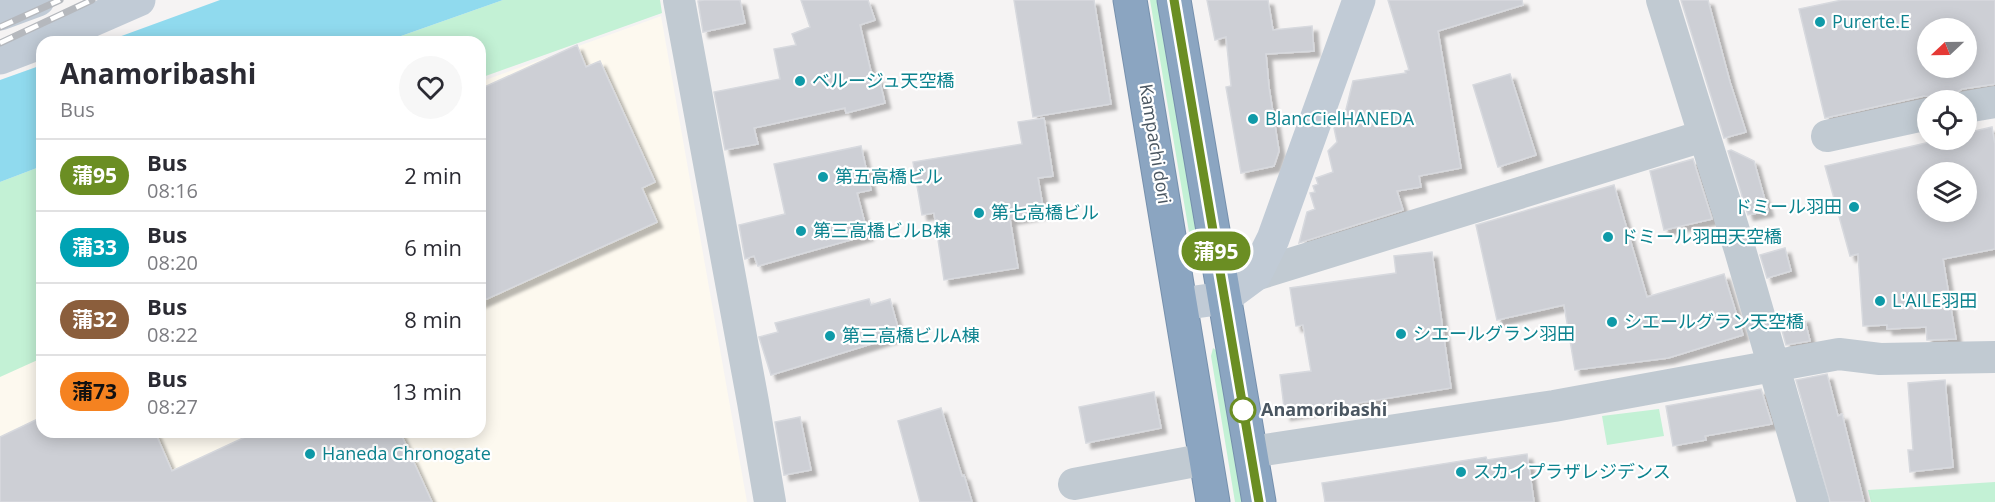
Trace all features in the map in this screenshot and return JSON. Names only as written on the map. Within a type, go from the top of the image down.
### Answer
[{"type":"highway","name":"Kampachi dori","points":[[1131,0],[1213,502]]},
{"type":"highway","points":[[1174,0],[1259,502]]},
{"type":"street","points":[[0,14],[38,0]]},
{"type":"street","points":[[57,36],[139,0]]},
{"type":"street","points":[[679,0],[770,502]]},
{"type":"street","points":[[1255,275],[1273,239],[1359,0]]},
{"type":"street","points":[[1662,0],[1740,250],[1813,502]]},
{"type":"street","points":[[0,58],[36,45]]},
{"type":"street","points":[[1977,105],[1995,102]]},
{"type":"street","points":[[1827,136],[1917,116]]},
{"type":"street","points":[[1181,304],[1224,298],[1255,275],[1703,136]]},
{"type":"street","points":[[1251,452],[1554,406],[1839,354],[1880,359],[1995,357]]},
{"type":"street","points":[[1074,484],[1206,459]]},
{"type":"shaded area","points":[[661,16],[747,502],[0,502],[0,376],[36,359],[36,438],[486,438],[486,80]]},
{"type":"green space","points":[[503,0],[660,0],[662,13],[486,76],[486,36],[401,36]]},
{"type":"green space","points":[[1150,0],[1157,0],[1203,266],[1200,272],[1195,268]]},
{"type":"green space","points":[[36,168],[36,361],[0,377],[0,182]]},
{"type":"green space","points":[[1213,348],[1217,351],[1242,502],[1235,502],[1211,356]]},
{"type":"green space","points":[[1659,409],[1664,436],[1607,445],[1602,416]]},
{"type":"green space","points":[[1995,482],[1995,502],[1871,502],[1868,490]]},
{"type":"water","points":[[220,0],[503,0],[401,36],[121,36]]},
{"type":"water","points":[[36,67],[36,168],[0,182],[0,80]]},
{"type":"building","points":[[740,0],[745,23],[703,32],[698,1]]},
{"type":"building","points":[[801,0],[868,0],[875,20],[860,25],[872,76],[874,75],[875,79],[879,78],[885,103],[846,113],[845,108],[754,128],[758,144],[725,150],[714,92],[780,79],[774,49],[796,45],[792,34],[810,27]]},
{"type":"building","points":[[1014,0],[1094,0],[1111,104],[1033,117]]},
{"type":"building","points":[[1207,0],[1268,0],[1273,30],[1312,26],[1314,51],[1266,54],[1279,151],[1274,166],[1241,173],[1226,87],[1231,86],[1226,37],[1215,40]]},
{"type":"building","points":[[1388,0],[1522,0],[1523,5],[1438,31],[1461,168],[1419,176],[1421,187],[1397,191],[1403,210],[1299,243],[1307,212],[1315,209],[1310,193],[1315,192],[1313,186],[1318,184],[1316,178],[1333,172],[1328,151],[1337,142],[1334,128],[1342,126],[1353,81],[1406,73],[1405,71],[1409,70]]},
{"type":"building","points":[[1681,0],[1708,0],[1746,132],[1724,138]]},
{"type":"building","points":[[1842,0],[1995,0],[1995,84],[1960,90],[1917,90],[1917,98],[1825,118],[1799,9]]},
{"type":"building","points":[[577,45],[586,67],[600,61],[655,182],[642,188],[657,222],[486,299],[486,86]]},
{"type":"building","points":[[1510,74],[1536,155],[1498,167],[1473,85]]},
{"type":"building","name":"第七高橋ビル","points":[[1044,118],[1053,176],[1038,178],[1044,213],[1010,219],[1018,268],[944,280],[934,213],[922,215],[913,162],[1022,144],[1018,122]]},
{"type":"building","points":[[1992,127],[1995,144],[1995,249],[1943,259],[1956,339],[1927,340],[1926,327],[1887,329],[1887,325],[1863,326],[1858,254],[1850,256],[1825,166],[1917,145],[1917,150],[1977,150],[1977,130]]},
{"type":"building","points":[[861,146],[871,190],[857,193],[868,235],[758,266],[754,256],[745,259],[739,225],[785,214],[774,164]]},
{"type":"building","points":[[1731,150],[1754,161],[1768,211],[1748,215],[1728,151]]},
{"type":"building","points":[[1693,159],[1712,219],[1664,230],[1650,171]]},
{"type":"building","points":[[1614,185],[1647,297],[1724,274],[1743,335],[1668,358],[1575,370],[1564,305],[1497,320],[1476,225]]},
{"type":"building","points":[[1785,248],[1791,271],[1767,278],[1760,255]]},
{"type":"building","name":"シエールグラン羽田","points":[[1432,252],[1451,388],[1285,415],[1280,375],[1311,371],[1303,325],[1296,326],[1290,288],[1396,273],[1394,256]]},
{"type":"building","name":"第三高橋ビルA棟","points":[[869,299],[871,305],[890,299],[900,335],[771,375],[759,337],[778,332],[775,323]]},
{"type":"building","points":[[1804,317],[1810,341],[1786,345],[1780,323]]},
{"type":"building","points":[[1827,374],[1838,416],[1842,414],[1864,502],[1830,502],[1796,380]]},
{"type":"building","points":[[1945,380],[1953,467],[1910,472],[1908,450],[1913,450],[1908,383]]},
{"type":"building","points":[[1761,389],[1772,424],[1705,436],[1706,440],[1673,446],[1666,406]]},
{"type":"building","points":[[1154,392],[1161,428],[1086,443],[1079,407]]},
{"type":"building","points":[[941,408],[972,502],[920,502],[898,421]]},
{"type":"building","points":[[800,417],[811,470],[784,475],[775,422]]},
{"type":"building","name":"Haneda Chronogate","points":[[36,420],[36,438],[158,438],[172,471],[243,438],[403,438],[432,502],[0,502],[0,437]]},
{"type":"building","name":"スカイプラザレジデンス","points":[[1527,454],[1534,502],[1325,502],[1322,483],[1486,457],[1487,460]]},
{"type":"railway","points":[[0,27],[60,0]]},
{"type":"railway","points":[[0,43],[92,0]]},
{"type":"bus line","name":"蒲95","points":[[1174,0],[1259,502]]},
{"type":"place","name":"Purerte.E","points":[[1820,22]]},
{"type":"place","name":"ベルージュ天空橋","points":[[800,81]]},
{"type":"place","name":"BlancCielHANEDA","points":[[1253,119]]},
{"type":"place","name":"第五高橋ビル","points":[[823,177]]},
{"type":"place","name":"ドミール羽田","points":[[1854,207]]},
{"type":"place","name":"第七高橋ビル","points":[[979,213]]},
{"type":"place","name":"第三高橋ビルB棟","points":[[801,231]]},
{"type":"place","name":"ドミール羽田天空橋","points":[[1608,237]]},
{"type":"place","name":"L'AILE羽田","points":[[1880,301]]},
{"type":"place","name":"シエールグラン天空橋","points":[[1612,322]]},
{"type":"place","name":"シエールグラン羽田","points":[[1401,334]]},
{"type":"place","name":"第三高橋ビルA棟","points":[[830,336]]},
{"type":"place","name":"Anamoribashi","points":[[1243,410]]},
{"type":"place","name":"Haneda Chronogate","points":[[310,454]]},
{"type":"place","name":"スカイプラザレジデンス","points":[[1461,472]]}]
